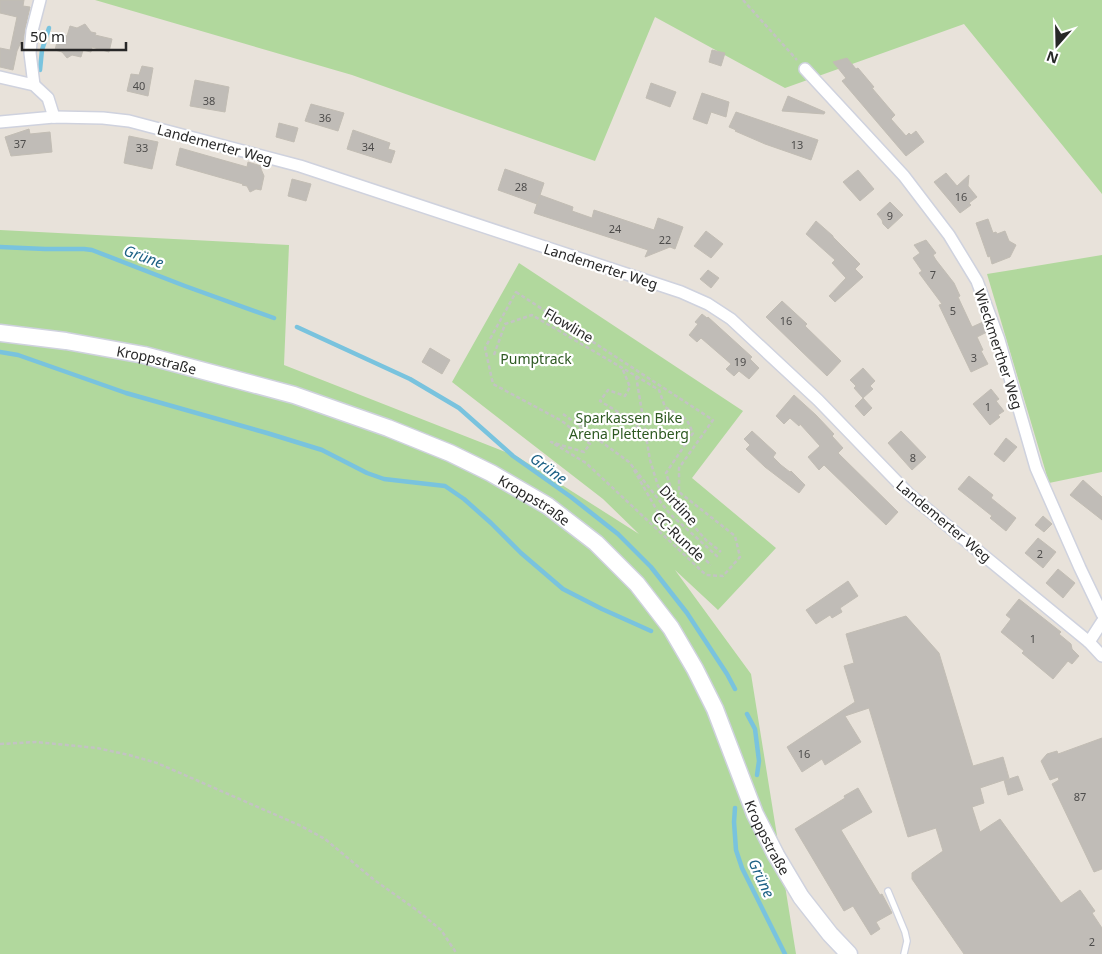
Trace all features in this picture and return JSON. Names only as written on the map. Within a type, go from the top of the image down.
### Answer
[{"type":"street","points":[[34,85],[30,53],[32,31],[40,0]]},
{"type":"street","name":"Wieckmerther Weg","points":[[805,69],[904,176],[948,235],[977,281],[1000,340],[1036,468],[1102,614]]},
{"type":"street","points":[[0,77],[34,85],[48,98],[54,117]]},
{"type":"street","name":"Landemerter Weg","points":[[0,122],[54,117],[103,118],[129,121],[300,166],[681,292],[708,304],[731,319],[818,400],[910,495],[1089,642],[1102,656]]},
{"type":"street","name":"Kroppstraße","points":[[0,334],[66,341],[144,355],[294,395],[388,428],[450,453],[491,473],[548,506],[596,544],[637,584],[671,628],[715,709],[755,814],[776,855],[801,897],[848,954]]},
{"type":"street","points":[[1089,642],[1102,622]]},
{"type":"lane","points":[[888,891],[907,941],[904,954]]},
{"type":"path","points":[[743,0],[805,69]]},
{"type":"path","name":"CC-Runde","points":[[516,292],[713,420],[679,468],[679,492],[735,536],[740,557],[723,576],[706,575],[586,463],[551,442],[584,452],[590,444],[562,422],[493,384],[485,348],[516,292]]},
{"type":"path","name":"Flowline","points":[[494,354],[506,324],[532,315],[659,390],[665,407],[687,420],[693,432],[666,473],[677,506]]},
{"type":"path","points":[[622,368],[630,386],[625,396],[608,390],[600,401],[631,420],[646,436]]},
{"type":"path","name":"Flowline","points":[[636,376],[650,460],[658,486],[706,540],[721,552]]},
{"type":"path","name":"Dirtline","points":[[563,414],[629,462],[670,514],[718,557]]},
{"type":"path","name":"Dirtline","points":[[629,462],[663,520],[711,565]]},
{"type":"path","points":[[0,744],[36,742],[97,748],[129,755],[157,763],[299,825],[325,839],[374,879],[418,911],[441,930],[457,954]]},
{"type":"green space","points":[[95,0],[1102,0],[1102,194],[964,24],[785,88],[655,17],[595,161],[352,75]]},
{"type":"green space","points":[[0,230],[289,245],[284,365],[518,457],[639,534],[603,499],[452,382],[519,263],[743,411],[692,478],[776,548],[718,610],[675,570],[751,674],[796,954],[0,954]]},
{"type":"green space","points":[[1102,255],[1102,472],[1049,483],[987,274]]},
{"type":"building","points":[[0,0],[24,0],[23,6],[30,7],[23,42],[21,42],[17,51],[13,70],[0,67],[0,48],[10,50],[17,17],[0,13]]},
{"type":"building","points":[[85,24],[91,32],[96,33],[95,35],[112,39],[109,52],[92,47],[91,52],[83,50],[81,57],[72,55],[67,58],[62,52],[55,50],[59,34],[67,36],[70,26],[77,28]]},
{"type":"building","points":[[712,50],[725,53],[721,66],[709,62]]},
{"type":"building","points":[[847,58],[874,87],[872,88],[895,115],[891,119],[906,136],[916,131],[924,142],[906,156],[842,81],[846,78],[833,62]]},
{"type":"building","points":[[142,66],[153,68],[148,96],[127,91],[131,74],[139,75]]},
{"type":"building","points":[[195,80],[229,87],[225,112],[190,106]]},
{"type":"building","points":[[651,83],[676,92],[670,107],[646,98]]},
{"type":"building","points":[[702,93],[729,102],[726,117],[711,112],[707,124],[693,119]]},
{"type":"building","points":[[788,96],[825,112],[824,114],[782,111]]},
{"type":"building","points":[[311,104],[344,113],[338,131],[305,121]]},
{"type":"building","points":[[736,112],[818,140],[811,160],[735,131],[729,127]]},
{"type":"building","points":[[279,123],[298,128],[294,142],[276,137]]},
{"type":"building","points":[[29,129],[30,134],[50,132],[52,152],[11,156],[5,137]]},
{"type":"building","points":[[353,130],[390,143],[388,149],[395,151],[391,163],[347,149]]},
{"type":"building","points":[[129,136],[158,142],[152,169],[124,163]]},
{"type":"building","points":[[180,148],[247,167],[248,162],[261,166],[264,176],[261,190],[256,189],[250,192],[247,186],[243,184],[176,165]]},
{"type":"building","points":[[505,169],[544,183],[537,204],[498,190]]},
{"type":"building","points":[[858,170],[874,189],[860,201],[843,182]]},
{"type":"building","points":[[946,173],[957,186],[969,175],[968,186],[977,197],[969,203],[971,205],[960,213],[934,182]]},
{"type":"building","points":[[292,179],[311,184],[306,201],[288,196]]},
{"type":"building","points":[[540,195],[573,207],[572,211],[592,218],[594,210],[654,230],[658,218],[683,227],[675,249],[670,247],[645,257],[648,250],[534,213]]},
{"type":"building","points":[[890,202],[903,215],[888,229],[877,214]]},
{"type":"building","points":[[988,219],[993,233],[996,232],[997,234],[1005,231],[1009,241],[1016,245],[1010,257],[992,264],[976,223]]},
{"type":"building","points":[[816,221],[860,264],[855,269],[863,277],[835,302],[829,296],[846,278],[832,263],[835,260],[806,234]]},
{"type":"building","points":[[706,231],[723,244],[711,258],[694,246]]},
{"type":"building","points":[[926,240],[936,253],[933,255],[936,260],[954,283],[960,296],[958,297],[972,327],[983,322],[987,332],[977,337],[983,350],[981,351],[988,364],[971,372],[939,305],[942,304],[919,273],[922,271],[913,258],[920,253],[914,245]]},
{"type":"building","points":[[708,270],[719,278],[711,288],[700,279]]},
{"type":"building","points":[[782,301],[807,324],[805,326],[841,361],[827,376],[766,317]]},
{"type":"building","points":[[702,314],[708,317],[752,357],[750,359],[759,368],[749,379],[739,371],[734,376],[726,369],[731,364],[701,338],[697,342],[689,335],[698,324],[695,322]]},
{"type":"building","points":[[430,348],[450,360],[442,374],[422,362]]},
{"type":"building","points":[[863,368],[875,381],[870,386],[873,389],[863,398],[850,380]]},
{"type":"building","points":[[991,389],[999,399],[996,401],[1004,411],[990,425],[973,404]]},
{"type":"building","points":[[794,395],[834,434],[832,436],[843,448],[838,453],[898,512],[886,525],[824,465],[819,470],[808,457],[820,446],[800,424],[799,426],[790,418],[784,424],[776,416]]},
{"type":"building","points":[[863,398],[872,408],[864,416],[855,406]]},
{"type":"building","points":[[752,431],[776,453],[773,457],[805,485],[799,493],[765,467],[746,449],[750,445],[744,439]]},
{"type":"building","points":[[901,431],[926,457],[912,470],[888,443]]},
{"type":"building","points":[[1006,438],[1017,447],[1004,462],[994,454]]},
{"type":"building","points":[[969,476],[993,495],[991,498],[1016,518],[1006,531],[990,518],[992,516],[958,489]]},
{"type":"building","points":[[1083,480],[1102,497],[1102,520],[1070,495]]},
{"type":"building","points":[[1043,516],[1052,524],[1044,532],[1035,525]]},
{"type":"building","points":[[1038,538],[1056,552],[1043,568],[1025,553]]},
{"type":"building","points":[[1058,569],[1075,583],[1063,598],[1046,583]]},
{"type":"building","points":[[848,581],[858,596],[840,608],[842,612],[832,618],[830,615],[816,624],[806,610]]},
{"type":"building","points":[[1019,599],[1061,632],[1059,634],[1071,644],[1072,649],[1079,656],[1072,664],[1068,661],[1053,679],[1001,632],[1011,619],[1006,615]]},
{"type":"building","points":[[906,616],[939,653],[973,766],[1003,757],[1009,778],[1006,780],[1018,776],[1023,790],[1008,795],[1004,780],[980,788],[984,803],[972,807],[980,832],[1000,819],[1061,903],[1080,890],[1095,911],[1092,913],[1102,928],[1102,954],[964,954],[912,879],[912,873],[943,851],[936,828],[908,837],[869,708],[845,716],[861,742],[825,765],[822,759],[802,772],[787,747],[855,702],[844,666],[854,663],[846,634]]},
{"type":"building","points":[[1102,738],[1102,869],[1094,872],[1052,784],[1059,780],[1058,777],[1050,780],[1041,761],[1047,754],[1057,751],[1058,754]]},
{"type":"building","points":[[858,788],[872,812],[841,830],[892,913],[876,922],[880,929],[871,935],[853,906],[844,911],[795,829]]},
{"type":"waterway","points":[[40,70],[42,50],[49,28]]},
{"type":"waterway","name":"Grüne","points":[[0,247],[92,250],[274,318]]},
{"type":"waterway","name":"Grüne","points":[[297,327],[410,379],[459,408],[513,456],[571,497],[618,534],[651,567],[687,613],[735,689]]},
{"type":"waterway","points":[[0,352],[18,355],[126,393],[322,450],[367,473],[384,479],[445,486],[464,499],[521,553],[563,589],[651,631]]},
{"type":"waterway","name":"Grüne","points":[[747,714],[755,729],[759,761],[757,775]]},
{"type":"waterway","name":"Grüne","points":[[735,808],[736,850],[742,868],[785,954]]},
{"type":"park label","name":"Pumptrack","points":[[536,358]]},
{"type":"park label","name":"Sparkassen Bike Arena Plettenberg","points":[[629,426]]}]
